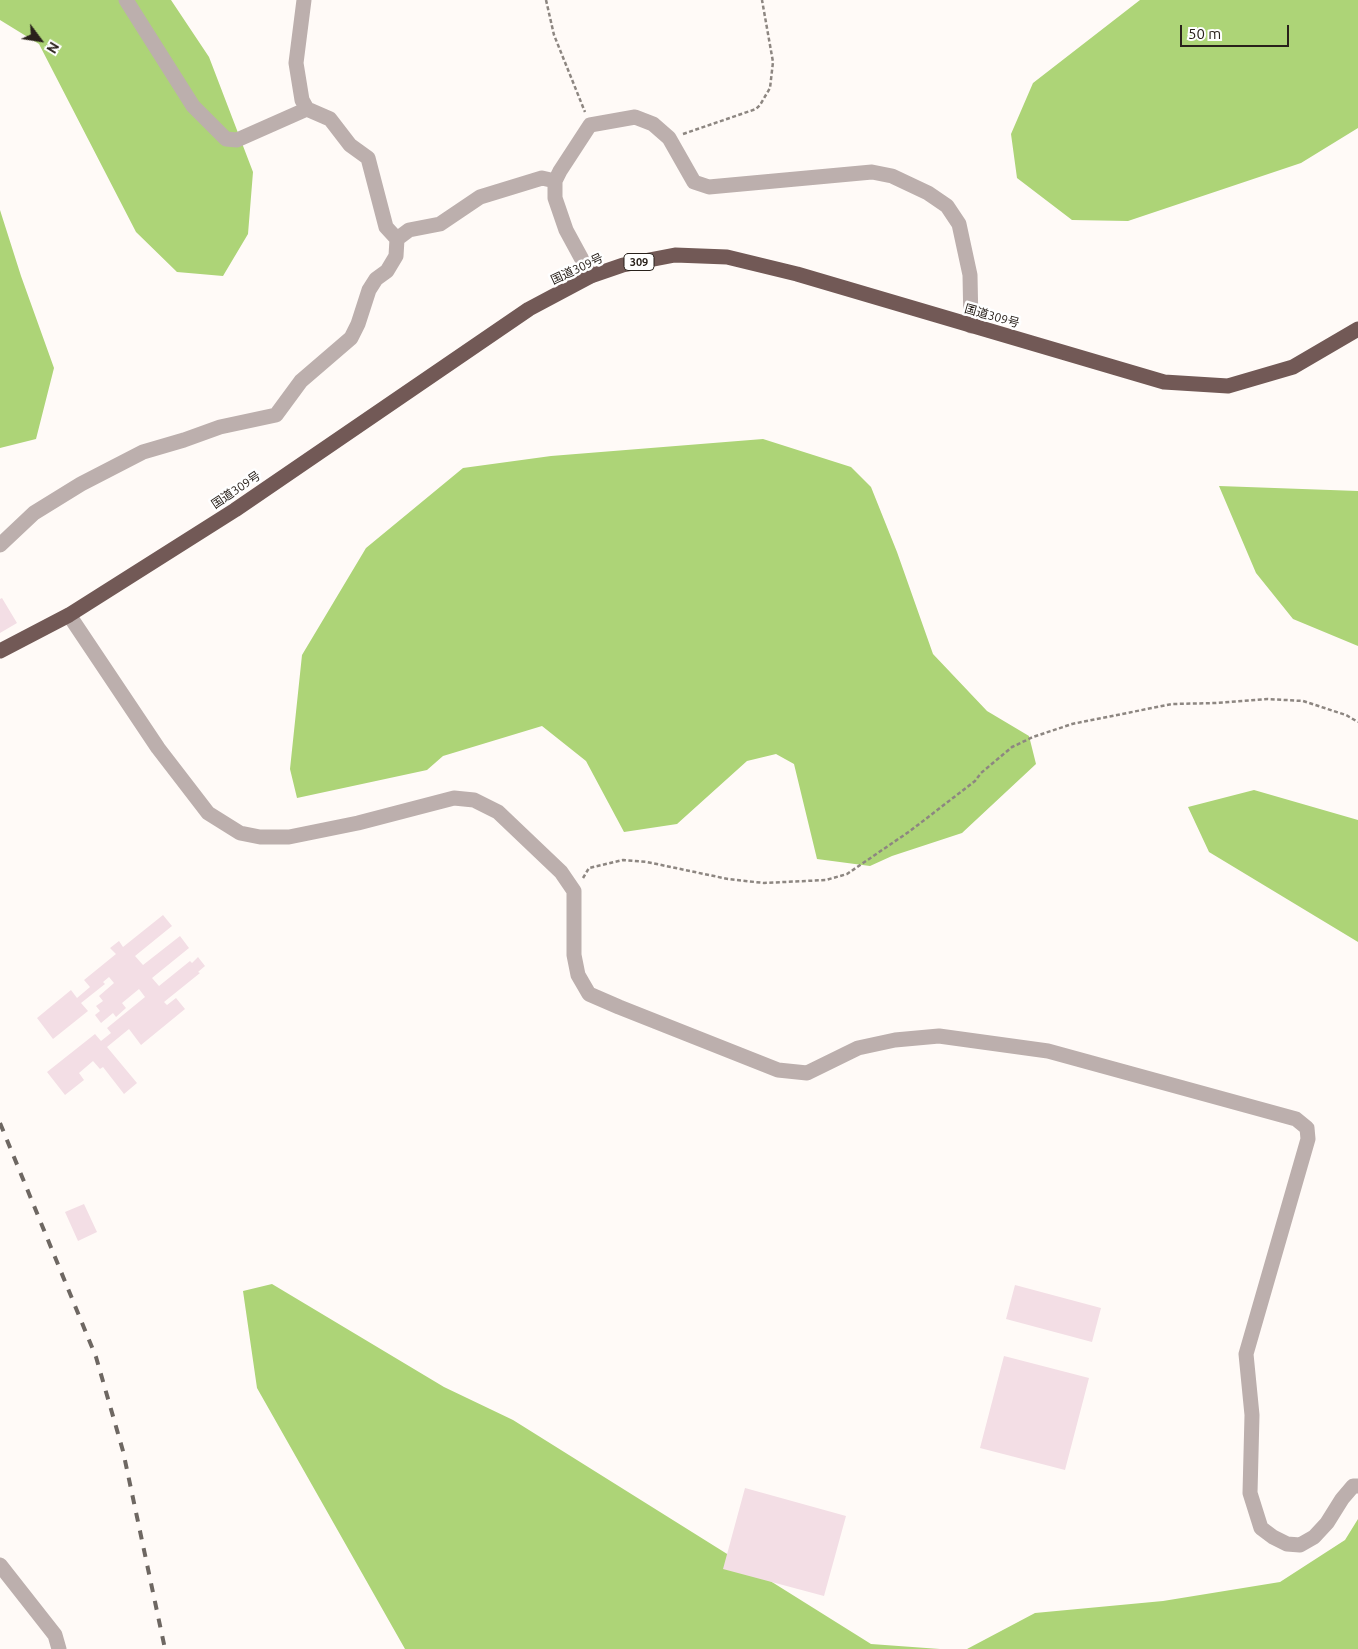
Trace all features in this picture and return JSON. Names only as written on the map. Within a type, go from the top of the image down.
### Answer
[{"type":"highway","name":"国道309号","points":[[0,651],[69,615],[235,510],[529,309],[592,276],[623,265],[675,255],[727,258],[797,274],[1164,382],[1228,386],[1293,367],[1358,329]]},
{"type":"street","points":[[126,0],[193,106],[226,139],[237,140],[307,109]]},
{"type":"street","points":[[0,545],[34,513],[81,484],[143,452],[220,427],[276,416],[301,381],[351,338],[358,324],[369,290],[376,279],[387,271],[396,256],[397,239],[386,227],[368,158],[350,145],[330,118],[307,109],[302,100],[296,63],[304,0]]},
{"type":"street","points":[[592,276],[566,230],[555,198],[555,181],[590,125],[635,117],[653,124],[669,138],[694,182],[709,187],[872,172],[892,176],[928,193],[948,206],[959,224],[970,275],[971,326]]},
{"type":"street","points":[[397,239],[409,230],[440,224],[480,197],[542,178],[555,181]]},
{"type":"street","points":[[69,615],[158,748],[208,813],[240,833],[260,837],[289,837],[358,824],[454,798],[474,800],[498,812],[562,872],[574,891],[574,955],[578,976],[589,994],[619,1007],[778,1070],[807,1073],[858,1048],[895,1040],[939,1036],[1048,1051],[1296,1118],[1307,1128],[1308,1139],[1246,1354],[1252,1416],[1250,1493],[1261,1528],[1287,1544],[1300,1544],[1314,1537],[1328,1523],[1342,1499],[1353,1486],[1358,1486]]},
{"type":"street","points":[[0,1565],[55,1635],[59,1649]]},
{"type":"path","points":[[546,0],[554,35],[590,125]]},
{"type":"path","points":[[669,138],[756,109],[760,105],[770,88],[774,62],[762,0]]},
{"type":"path","points":[[574,891],[589,868],[623,860],[648,862],[728,879],[764,882],[826,880],[847,874],[924,820],[1012,748],[1033,737],[1072,724],[1172,704],[1268,700],[1303,702],[1346,715],[1358,722]]},
{"type":"green space","points":[[0,0],[171,0],[209,57],[253,172],[248,234],[223,276],[177,272],[136,232],[39,44],[0,20]]},
{"type":"green space","points":[[1140,0],[1358,0],[1358,128],[1301,163],[1128,221],[1072,220],[1017,178],[1011,134],[1033,83]]},
{"type":"green space","points":[[0,210],[54,368],[36,439],[0,448]]},
{"type":"green space","points":[[763,439],[851,467],[871,487],[897,552],[933,654],[987,711],[1029,736],[1036,764],[962,833],[892,856],[870,866],[817,859],[794,764],[776,754],[747,761],[677,824],[624,832],[586,761],[542,726],[443,756],[427,770],[297,798],[290,769],[302,655],[366,548],[463,468],[551,456]]},
{"type":"green space","points":[[1219,486],[1358,491],[1358,646],[1293,619],[1256,573]]},
{"type":"green space","points":[[1254,790],[1358,820],[1358,942],[1209,852],[1188,807]]},
{"type":"green space","points":[[272,1284],[444,1387],[513,1420],[871,1644],[940,1649],[405,1649],[257,1388],[243,1291]]},
{"type":"green space","points":[[1358,1519],[1358,1649],[967,1649],[1035,1613],[1163,1601],[1280,1582],[1345,1540]]},
{"type":"building","points":[[2,598],[17,623],[0,633],[0,599]]},
{"type":"building","points":[[163,915],[172,926],[135,956],[143,965],[180,936],[189,948],[152,978],[159,986],[190,961],[192,963],[198,957],[205,966],[198,972],[200,973],[164,1002],[167,1005],[176,998],[185,1009],[141,1045],[129,1029],[107,1047],[137,1083],[124,1094],[103,1067],[100,1069],[93,1061],[79,1073],[84,1080],[65,1095],[47,1072],[95,1034],[101,1041],[111,1033],[107,1028],[145,997],[139,989],[122,1003],[126,1008],[116,1017],[113,1013],[101,1023],[95,1015],[100,1011],[96,1006],[103,1001],[99,996],[114,983],[109,977],[103,982],[105,984],[81,1003],[88,1011],[53,1039],[37,1018],[71,990],[77,998],[90,987],[84,980],[116,954],[110,948],[119,941],[123,947]]},
{"type":"building","points":[[84,1204],[97,1232],[78,1241],[65,1212]]},
{"type":"building","points":[[1015,1285],[1101,1308],[1092,1342],[1006,1319]]},
{"type":"building","points":[[1004,1356],[1089,1378],[1065,1470],[980,1448]]},
{"type":"building","points":[[745,1488],[846,1516],[824,1596],[723,1569]]},
{"type":"railway","points":[[0,1123],[96,1357],[123,1451],[165,1649]]}]
